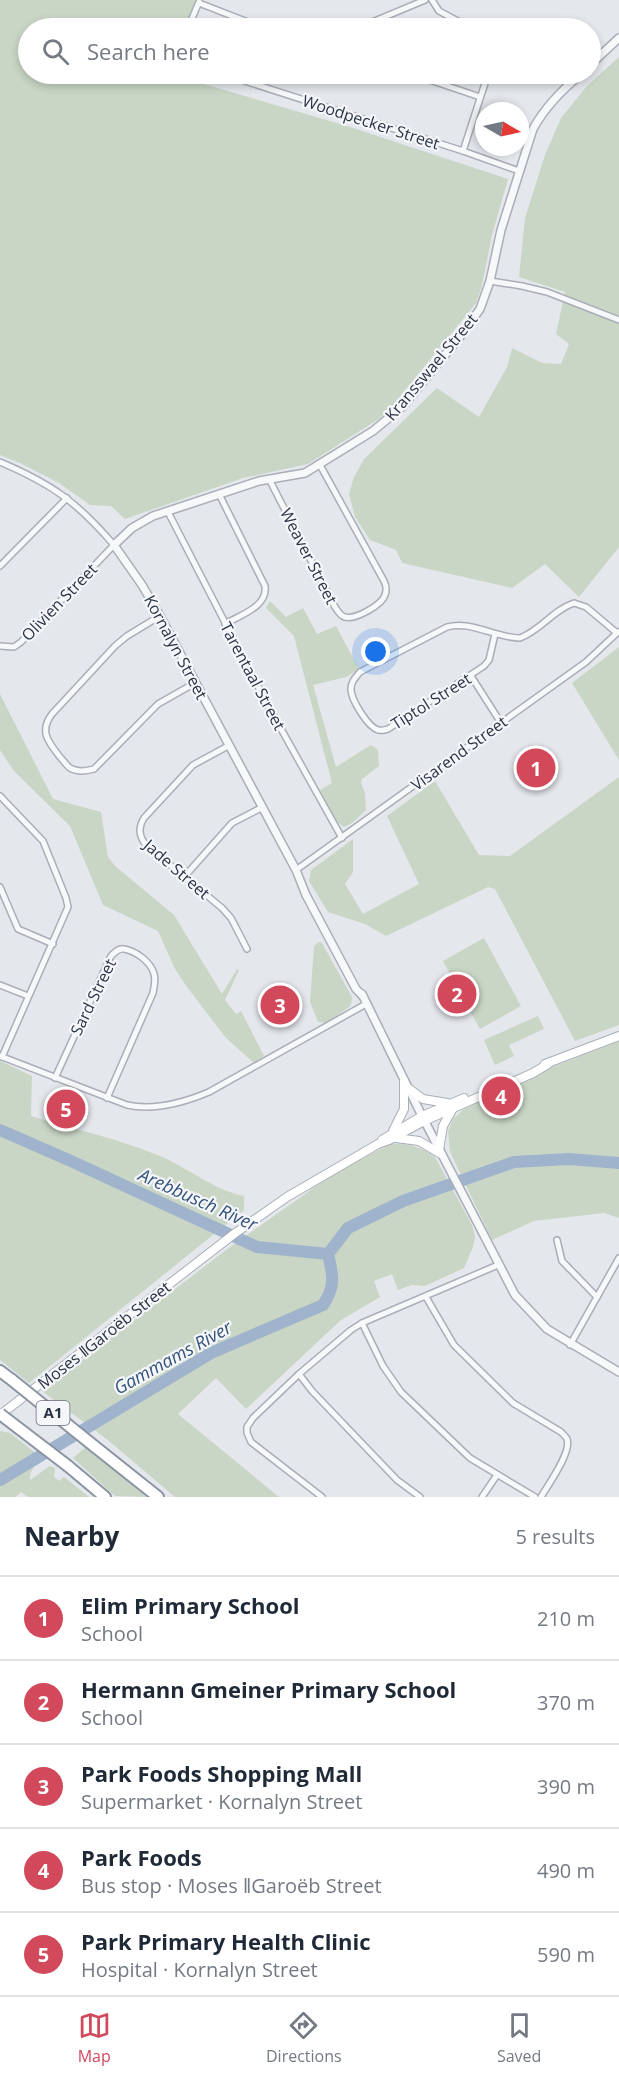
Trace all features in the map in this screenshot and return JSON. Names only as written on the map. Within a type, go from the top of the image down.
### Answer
[{"type":"highway","name":"A1","points":[[0,1371],[158,1497]]},
{"type":"highway","name":"A1","points":[[0,1415],[105,1497]]},
{"type":"main road","points":[[393,1135],[531,1068],[548,1064],[619,1036]]},
{"type":"main road","points":[[406,1084],[418,1096],[452,1106]]},
{"type":"main road","points":[[393,1135],[404,1109],[406,1084]]},
{"type":"main road","points":[[393,1135],[419,1141],[440,1152],[443,1126],[452,1106]]},
{"type":"main road","name":"Moses ǁGaroëb Street","points":[[0,1415],[207,1253],[287,1197],[393,1135]]},
{"type":"street","points":[[382,18],[425,0]]},
{"type":"street","points":[[432,0],[439,11],[452,18]]},
{"type":"street","points":[[192,18],[199,1],[239,18]]},
{"type":"street","points":[[601,55],[619,38]]},
{"type":"street","name":"Woodpecker Street","points":[[253,84],[519,171]]},
{"type":"street","points":[[442,84],[480,97]]},
{"type":"street","points":[[463,151],[485,84]]},
{"type":"street","name":"Kransswael Street","points":[[114,545],[132,528],[153,516],[269,479],[305,473],[380,426],[402,407],[459,339],[480,309],[527,144],[539,117],[571,84]]},
{"type":"street","points":[[489,282],[535,288],[619,320]]},
{"type":"street","name":"Kornalyn Street","points":[[0,462],[39,480],[67,498],[94,521],[142,585],[296,870],[306,895],[356,989],[363,996],[423,1119],[515,1295],[527,1310],[548,1329],[570,1345],[619,1372]]},
{"type":"street","name":"Weaver Street","points":[[269,479],[335,607],[341,615],[347,618],[354,617],[373,608],[383,600],[386,587],[320,465]]},
{"type":"street","points":[[219,494],[265,586],[266,594],[260,604],[225,624]]},
{"type":"street","points":[[0,566],[67,498]]},
{"type":"street","name":"Tarentaal Street","points":[[168,512],[266,702],[342,838]]},
{"type":"street","name":"Olivien Street","points":[[0,646],[14,647],[21,642],[114,545]]},
{"type":"street","name":"Tiptol Street","points":[[495,634],[489,660],[471,676],[388,729],[374,728],[367,722],[352,694],[354,679],[360,672],[447,627],[455,625],[514,638],[526,636],[560,610],[574,603],[586,607],[618,632]]},
{"type":"street","points":[[160,616],[115,646],[52,714],[47,721],[48,743],[69,767],[86,771],[94,769],[158,704],[195,683]]},
{"type":"street","name":"Visarend Street","points":[[296,870],[586,662],[618,632]]},
{"type":"street","points":[[471,676],[501,723]]},
{"type":"street","name":"Jade Street","points":[[228,746],[193,765],[144,818],[140,826],[140,837],[145,844],[185,876],[231,918],[247,949]]},
{"type":"street","points":[[0,796],[43,841],[66,898],[67,911],[1,1056],[107,1098],[142,1107],[162,1106],[198,1097],[366,1004]]},
{"type":"street","points":[[185,876],[232,823],[261,808]]},
{"type":"street","points":[[0,887],[18,929],[53,944]]},
{"type":"street","name":"Sard Street","points":[[55,1078],[111,956],[124,949],[146,960],[154,973],[155,984],[107,1098]]},
{"type":"street","points":[[0,985],[28,996]]},
{"type":"street","points":[[557,1240],[562,1261],[597,1297]]},
{"type":"street","points":[[570,1345],[619,1258]]},
{"type":"street","points":[[322,1497],[251,1442],[247,1427],[253,1418],[299,1374],[362,1323],[498,1265]]},
{"type":"street","points":[[426,1296],[454,1345],[513,1403],[567,1438],[568,1446],[564,1458],[541,1497]]},
{"type":"street","points":[[362,1323],[383,1366],[401,1392],[470,1458],[535,1497]]},
{"type":"street","points":[[299,1374],[312,1391],[396,1480],[420,1497]]},
{"type":"street","points":[[482,1497],[496,1475]]},
{"type":"green space","points":[[0,0],[199,0],[192,18],[18,18],[18,84],[204,84],[347,126],[508,179],[476,303],[385,415],[308,464],[243,478],[125,519],[111,506],[90,505],[59,483],[0,455]]},
{"type":"green space","points":[[619,57],[619,547],[579,597],[545,564],[512,588],[402,563],[396,550],[370,540],[355,517],[349,494],[354,477],[364,459],[437,388],[479,417],[507,367],[512,348],[542,363],[561,364],[569,344],[556,334],[565,292],[519,277],[525,218],[545,155],[561,118],[589,84],[601,84],[601,73]]},
{"type":"green space","points":[[270,601],[286,617],[303,608],[317,634],[336,626],[359,669],[346,677],[313,685],[336,767],[371,745],[378,750],[379,766],[362,779],[361,783],[365,793],[366,810],[344,827],[336,821],[320,790],[332,783],[294,636],[266,608]]},
{"type":"green space","points":[[619,647],[619,760],[572,683]]},
{"type":"green space","points":[[0,694],[53,799],[101,812],[108,857],[115,866],[174,915],[222,994],[237,969],[239,970],[225,1000],[236,1014],[241,1011],[264,1056],[254,1063],[226,1038],[175,969],[158,931],[103,905],[70,826],[14,771],[0,750]]},
{"type":"green space","points":[[619,777],[619,1025],[575,1041],[495,889],[488,887],[386,936],[365,924],[328,912],[309,881],[311,870],[353,839],[353,872],[345,884],[363,914],[419,884],[387,816],[435,781],[479,855],[510,856]]},
{"type":"green space","points":[[484,938],[521,1006],[480,1029],[443,961]]},
{"type":"green space","points":[[319,942],[322,943],[352,997],[349,1007],[326,1023],[318,1022],[310,1002],[314,946]]},
{"type":"green space","points":[[538,1016],[544,1029],[509,1045],[514,1056],[495,1065],[484,1040]]},
{"type":"green space","points":[[619,1041],[619,1218],[604,1213],[534,1221],[492,1240],[450,1152],[448,1131],[453,1119],[464,1109],[511,1086]]},
{"type":"green space","points":[[0,1061],[32,1076],[31,1116],[144,1150],[171,1161],[211,1184],[244,1196],[244,1210],[29,1383],[0,1360]]},
{"type":"green space","points":[[390,1144],[414,1146],[435,1157],[472,1225],[475,1237],[464,1268],[425,1286],[412,1285],[398,1290],[392,1274],[374,1281],[380,1297],[341,1320],[246,1409],[216,1378],[178,1414],[279,1497],[175,1497],[109,1441],[42,1391],[230,1247],[332,1175]]},
{"type":"green space","points":[[0,1431],[10,1433],[42,1458],[32,1470],[30,1480],[50,1466],[55,1468],[54,1477],[59,1481],[64,1477],[89,1497],[28,1497],[21,1492],[16,1497],[0,1497]]},
{"type":"green space","points":[[86,1447],[146,1497],[115,1496],[73,1458]]},
{"type":"waterway","name":"Arebbusch River","points":[[0,1130],[257,1247],[328,1254],[348,1228],[403,1201],[514,1162],[569,1159],[619,1163]]},
{"type":"waterway","name":"Gammams River","points":[[0,1480],[211,1353],[323,1305],[332,1286],[328,1254]]},
{"type":"place","name":"Elim Primary School","points":[[536,768]]},
{"type":"place","name":"Hermann Gmeiner Primary School","points":[[457,994]]},
{"type":"place","name":"Park Foods Shopping Mall","points":[[280,1005]]},
{"type":"place","name":"Park Foods","points":[[501,1096]]},
{"type":"place","name":"Park Primary Health Clinic","points":[[66,1109]]}]
